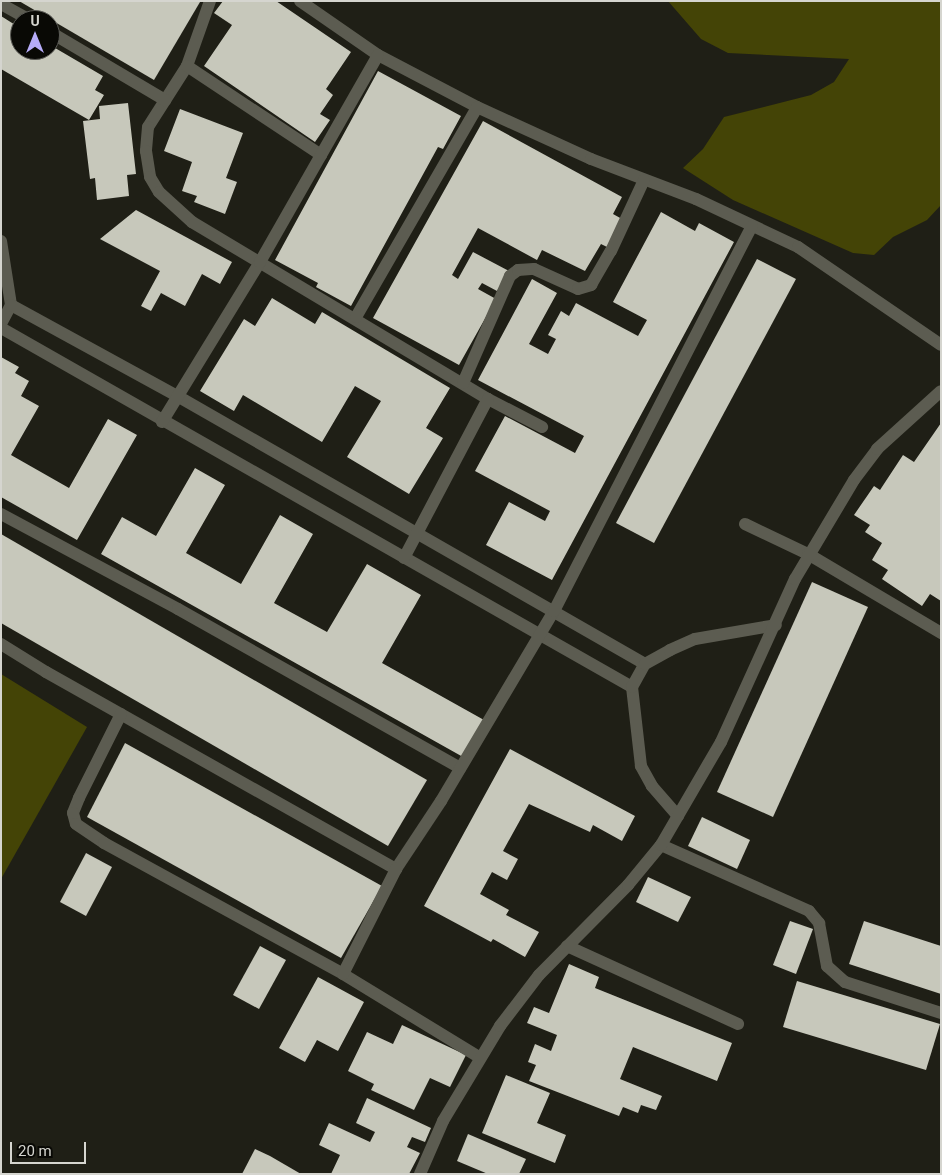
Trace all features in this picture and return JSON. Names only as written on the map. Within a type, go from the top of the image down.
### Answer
[{"type":"street","points":[[210,1],[187,66],[148,127],[146,151],[150,177],[159,192],[192,222],[356,317],[488,399],[542,427]]},
{"type":"street","points":[[300,1],[378,55],[477,107],[591,159],[696,199],[798,248],[941,345]]},
{"type":"street","points":[[60,38],[165,100]]},
{"type":"street","points":[[162,422],[260,262],[378,55]]},
{"type":"street","points":[[187,66],[321,155]]},
{"type":"street","points":[[356,317],[477,107]]},
{"type":"street","points":[[462,383],[510,276],[518,270],[534,268],[578,289],[591,285],[612,251],[644,180]]},
{"type":"street","points":[[343,974],[396,869],[460,768],[554,611],[752,226]]},
{"type":"street","points":[[1,241],[11,305],[1,324]]},
{"type":"street","points":[[11,305],[179,396],[645,664]]},
{"type":"street","points":[[1,328],[538,636],[632,687]]},
{"type":"street","points":[[420,1174],[443,1121],[479,1057],[539,975],[628,885],[661,845],[721,742],[808,554],[876,449],[941,391]]},
{"type":"street","points":[[404,558],[488,399]]},
{"type":"street","points":[[1,514],[178,609],[460,768]]},
{"type":"street","points":[[745,524],[808,554],[941,634]]},
{"type":"street","points":[[678,816],[652,786],[641,766],[632,687],[645,664],[695,639],[776,625]]},
{"type":"street","points":[[1,644],[396,869]]},
{"type":"street","points":[[121,714],[79,798],[73,813],[76,824],[104,843],[343,974],[479,1057]]},
{"type":"street","points":[[661,845],[809,911],[819,923],[827,966],[845,982],[941,1013]]},
{"type":"street","points":[[567,946],[738,1024]]},
{"type":"shaded area","points":[[668,1],[941,1],[941,205],[927,220],[893,237],[874,255],[853,253],[733,200],[683,168],[703,149],[724,117],[811,95],[834,82],[849,59],[728,53],[701,39]]},
{"type":"shaded area","points":[[1,674],[87,727],[1,879]]},
{"type":"building","points":[[19,1],[200,2],[154,80],[60,25],[60,10],[34,10]]},
{"type":"building","points":[[223,1],[276,1],[351,52],[326,89],[333,95],[320,114],[330,120],[315,142],[204,66],[232,25],[214,13]]},
{"type":"building","points":[[1,16],[10,22],[10,60],[60,60],[60,51],[103,76],[95,90],[104,95],[89,120],[1,69]]},
{"type":"building","points":[[378,71],[461,116],[443,149],[438,147],[351,306],[316,287],[318,283],[275,260]]},
{"type":"building","points":[[128,103],[136,174],[127,175],[129,196],[97,200],[95,178],[90,179],[83,121],[100,119],[99,106]]},
{"type":"building","points":[[180,109],[243,133],[226,178],[237,182],[225,214],[194,202],[197,196],[182,191],[192,162],[164,151]]},
{"type":"building","points":[[483,121],[622,197],[613,214],[622,219],[607,247],[601,244],[585,271],[542,250],[537,260],[478,228],[452,275],[458,279],[473,252],[509,271],[497,291],[482,283],[478,289],[496,299],[459,365],[373,318]]},
{"type":"building","points":[[136,210],[232,262],[220,284],[202,274],[185,306],[161,293],[151,311],[141,306],[160,271],[100,239]]},
{"type":"building","points":[[661,212],[695,231],[699,223],[734,242],[552,580],[486,545],[509,502],[545,521],[550,511],[475,471],[505,416],[575,453],[584,436],[478,380],[532,279],[557,293],[529,344],[548,354],[556,339],[548,335],[561,311],[569,316],[576,303],[638,336],[647,320],[613,302]]},
{"type":"building","points":[[757,259],[796,279],[654,543],[616,523]]},
{"type":"building","points":[[272,298],[315,324],[322,312],[450,388],[426,428],[443,438],[409,494],[347,457],[381,401],[355,386],[322,442],[243,395],[234,411],[200,391],[244,319],[255,326]]},
{"type":"building","points":[[1,357],[19,367],[15,373],[29,381],[21,396],[39,406],[11,455],[69,488],[108,419],[137,435],[77,540],[1,497]]},
{"type":"building","points":[[941,423],[941,601],[930,594],[922,606],[882,579],[888,570],[872,560],[882,543],[865,532],[870,525],[854,515],[874,486],[880,490],[903,455],[914,462]]},
{"type":"building","points":[[195,468],[225,485],[186,553],[241,584],[280,515],[313,534],[274,603],[327,632],[367,564],[421,595],[382,663],[484,720],[463,757],[101,554],[122,517],[156,536]]},
{"type":"building","points":[[1,534],[427,780],[388,846],[1,623]]},
{"type":"building","points":[[812,582],[868,607],[773,817],[717,792]]},
{"type":"building","points":[[125,743],[382,886],[341,958],[87,817]]},
{"type":"building","points":[[510,749],[635,816],[622,841],[593,825],[590,832],[529,804],[503,851],[518,859],[507,880],[492,872],[480,894],[509,910],[506,915],[539,932],[525,957],[493,939],[491,942],[424,906]]},
{"type":"building","points":[[702,817],[750,840],[737,869],[688,846]]},
{"type":"building","points":[[86,853],[112,867],[86,916],[60,902]]},
{"type":"building","points":[[648,877],[691,897],[678,922],[636,902]]},
{"type":"building","points":[[790,921],[813,929],[796,974],[773,965]]},
{"type":"building","points":[[864,921],[941,946],[941,994],[849,964]]},
{"type":"building","points":[[260,946],[286,960],[259,1009],[233,995]]},
{"type":"building","points":[[569,964],[599,977],[595,988],[732,1043],[717,1081],[633,1047],[620,1079],[662,1096],[656,1110],[641,1105],[638,1113],[623,1107],[619,1116],[529,1081],[536,1065],[528,1062],[535,1044],[551,1051],[557,1035],[527,1023],[534,1007],[549,1013]]},
{"type":"building","points":[[318,977],[364,1002],[338,1051],[317,1040],[305,1062],[279,1048]]},
{"type":"building","points":[[797,981],[940,1024],[926,1070],[783,1027]]},
{"type":"building","points":[[402,1025],[466,1055],[450,1087],[430,1078],[414,1110],[371,1090],[374,1084],[348,1071],[367,1032],[393,1044]]},
{"type":"building","points":[[506,1075],[550,1093],[537,1123],[566,1135],[555,1163],[482,1133]]},
{"type":"building","points":[[367,1098],[431,1128],[425,1142],[412,1137],[407,1147],[420,1153],[409,1174],[331,1174],[340,1155],[319,1145],[329,1123],[370,1142],[375,1132],[356,1123]]},
{"type":"building","points":[[468,1134],[526,1159],[519,1174],[488,1174],[457,1161]]},
{"type":"building","points":[[255,1149],[270,1156],[301,1174],[242,1174]]}]
